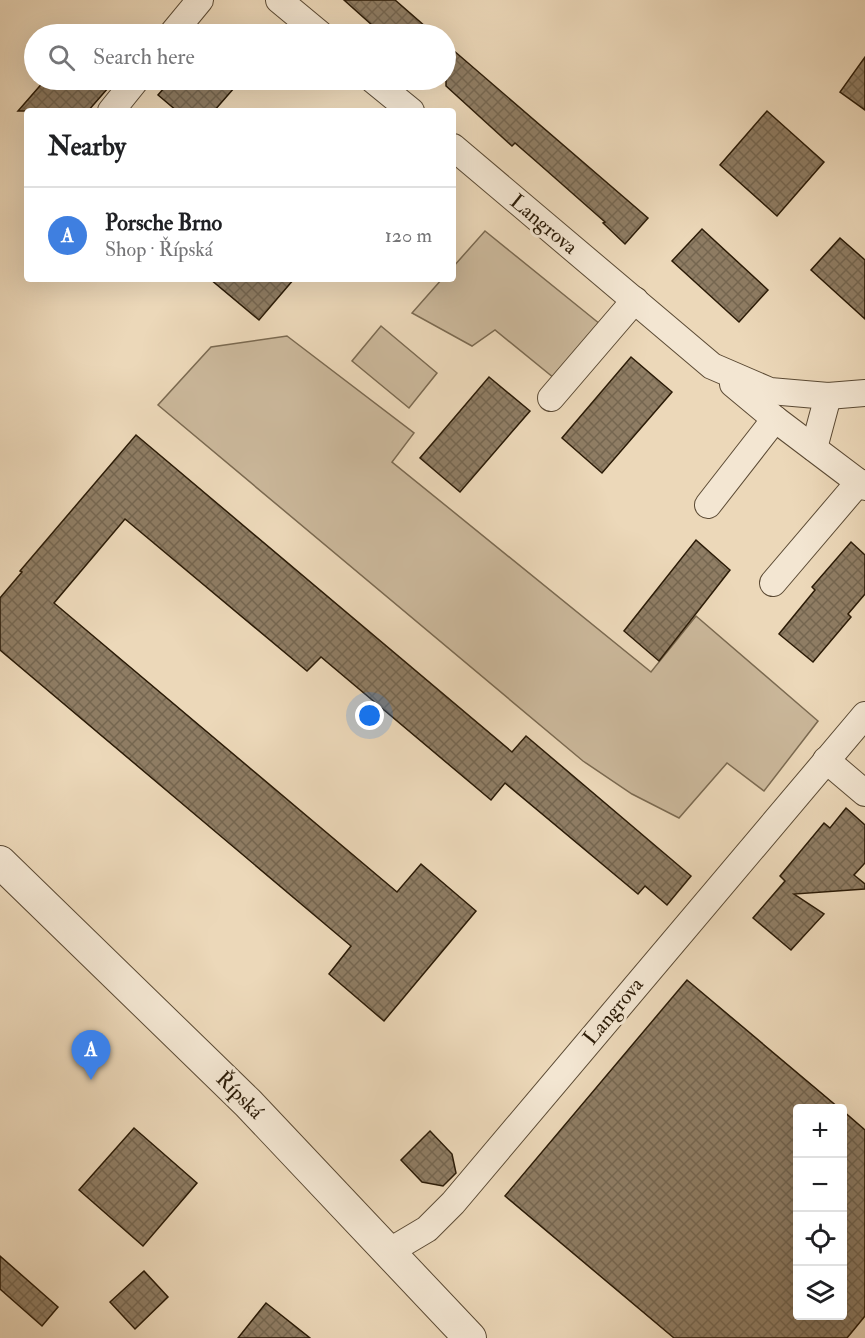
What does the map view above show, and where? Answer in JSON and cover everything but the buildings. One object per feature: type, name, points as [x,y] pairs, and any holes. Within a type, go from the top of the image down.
[{"type":"street","points":[[180,24],[200,0]]},
{"type":"street","points":[[279,0],[308,24]]},
{"type":"street","points":[[113,108],[128,90]]},
{"type":"street","points":[[385,90],[407,108]]},
{"type":"street","name":"Langrova","points":[[456,150],[775,420],[862,484],[773,583]]},
{"type":"street","points":[[550,398],[635,300]]},
{"type":"street","name":"Langrova","points":[[712,366],[770,391],[828,396],[865,393]]},
{"type":"street","points":[[814,448],[828,396]]},
{"type":"street","points":[[708,505],[775,420]]},
{"type":"street","name":"Langrova","points":[[390,1251],[427,1229],[453,1203],[865,715]]},
{"type":"street","points":[[826,760],[865,793]]},
{"type":"street","name":"Řípská","points":[[0,862],[179,1034],[390,1251],[470,1338]]},
{"type":"shaded area","points":[[485,231],[600,324],[554,378],[495,330],[472,346],[412,313],[439,282],[456,282],[456,264]]},
{"type":"shaded area","points":[[381,326],[437,373],[409,408],[352,361]]},
{"type":"shaded area","points":[[287,336],[414,433],[392,462],[651,672],[696,616],[818,721],[764,791],[727,763],[679,818],[632,794],[583,761],[158,405],[211,347]]},
{"type":"place","name":"Porsche Brno","points":[[91,1080]]}]
